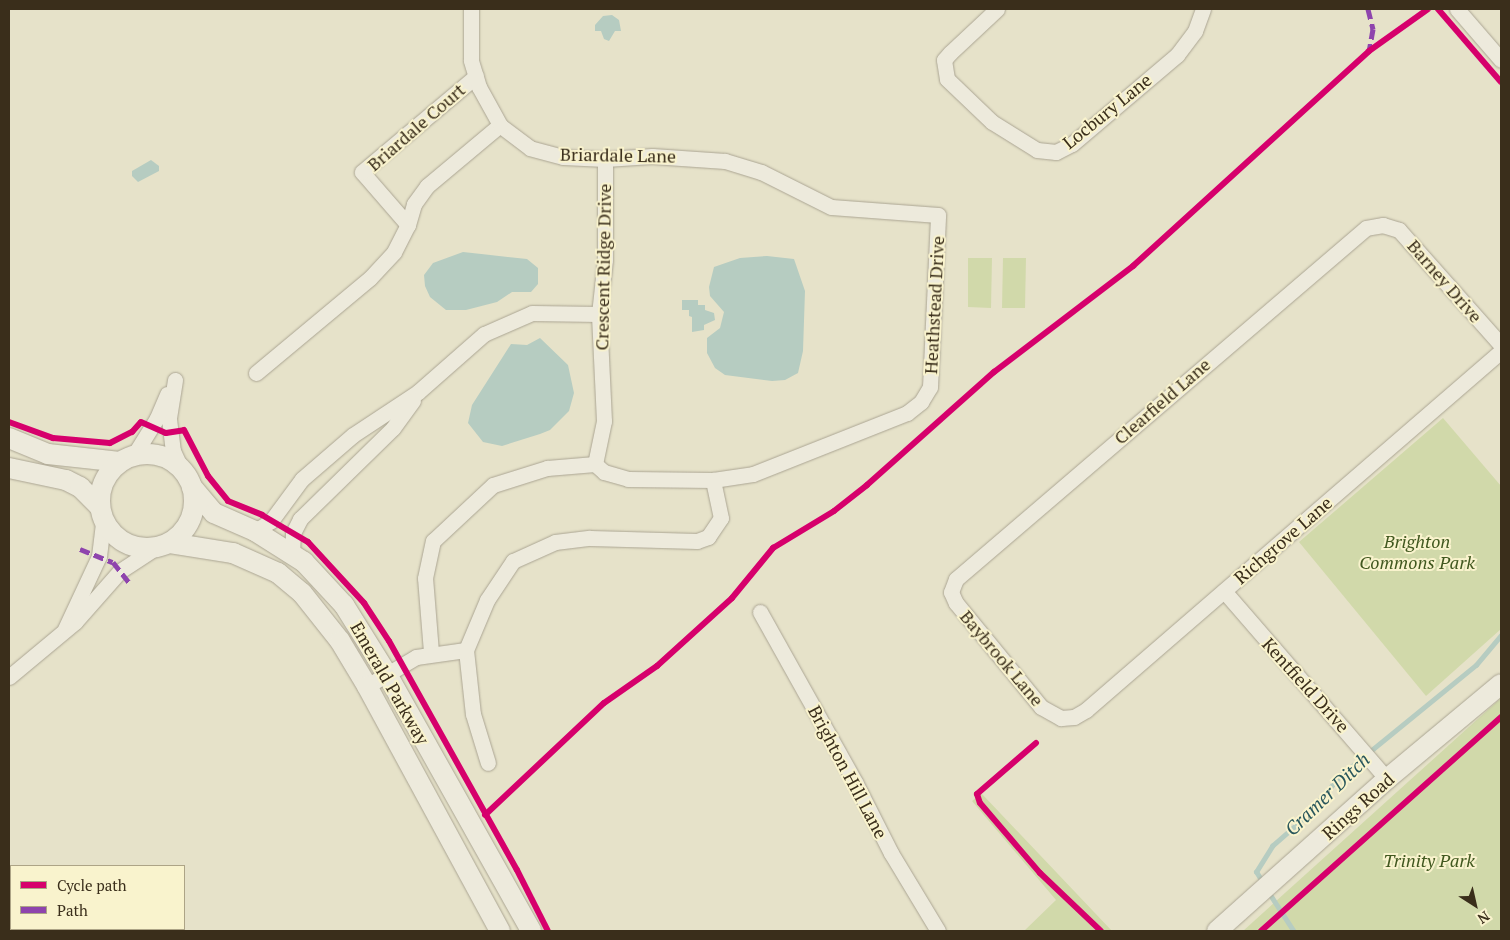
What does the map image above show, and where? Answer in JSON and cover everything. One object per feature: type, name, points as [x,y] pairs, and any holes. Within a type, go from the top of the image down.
[{"type":"main road","points":[[9,438],[48,454],[127,459],[159,455],[182,468],[192,487],[194,503],[191,519],[183,532],[163,545],[140,548],[125,544],[112,534],[101,514],[80,488],[66,480],[9,468]]},
{"type":"main road","points":[[101,514],[104,481],[127,459]]},
{"type":"main road","name":"Emerald Parkway","points":[[192,487],[214,513],[255,530],[292,553],[318,574],[344,605],[387,674],[531,931]]},
{"type":"main road","name":"Emerald Parkway","points":[[163,545],[233,553],[278,573],[302,593],[340,641],[367,686],[500,931]]},
{"type":"main road","name":"Rings Road","points":[[1217,931],[1387,779],[1501,684]]},
{"type":"street","name":"Briardale Lane","points":[[470,9],[472,60],[476,76],[500,125],[530,148],[545,153],[605,159],[652,156],[726,160],[761,172],[799,192]]},
{"type":"street","name":"Locbury Lane","points":[[997,9],[944,60],[947,79],[992,122],[1037,150],[1056,152],[1072,144],[1177,55],[1195,31],[1203,9]]},
{"type":"street","points":[[1457,9],[1501,60]]},
{"type":"street","name":"Briardale Court","points":[[408,225],[362,172],[476,76]]},
{"type":"street","points":[[256,373],[370,278],[394,252],[408,225],[414,204],[426,186],[500,125]]},
{"type":"street","name":"Crescent Ridge Drive","points":[[595,464],[604,421],[599,314],[605,260],[605,159]]},
{"type":"street","name":"Heathstead Drive","points":[[595,464],[604,472],[628,479],[713,480],[768,469],[873,428],[907,413],[921,402],[930,387],[938,215],[831,207],[799,192]]},
{"type":"street","name":"Barney Drive","points":[[1384,225],[1399,230],[1411,242],[1501,345]]},
{"type":"street","name":"Clearfield Lane","points":[[951,592],[956,579],[1352,237],[1366,228],[1384,225]]},
{"type":"street","points":[[255,530],[271,520],[302,480],[353,435],[418,392],[455,358],[505,322],[532,313],[599,314]]},
{"type":"street","name":"Richgrove Lane","points":[[1061,718],[1074,717],[1086,710],[1501,351]]},
{"type":"street","points":[[127,459],[157,418],[175,380],[169,419],[173,451],[182,468]]},
{"type":"street","points":[[292,553],[293,533],[300,519],[393,428],[418,392]]},
{"type":"street","points":[[431,652],[425,578],[433,540],[493,485],[547,468],[595,464]]},
{"type":"street","points":[[488,763],[473,714],[466,650],[487,600],[513,561],[567,540],[697,541],[708,537],[722,518],[713,480]]},
{"type":"street","points":[[64,632],[99,556],[101,514]]},
{"type":"street","points":[[9,677],[64,632],[95,603],[120,571],[163,545]]},
{"type":"street","name":"Kentfield Drive","points":[[1224,591],[1387,779]]},
{"type":"street","name":"Baybrook Lane","points":[[951,592],[956,603],[1041,707],[1061,718]]},
{"type":"street","name":"Brighton Hill Lane","points":[[760,612],[855,782],[891,853],[938,931]]},
{"type":"street","points":[[367,686],[416,657],[431,652],[466,650]]},
{"type":"green space","points":[[968,258],[992,258],[991,308],[968,307]]},
{"type":"green space","points":[[1003,258],[1026,258],[1025,308],[1002,308]]},
{"type":"green space","name":"Brighton Commons Park","points":[[1443,418],[1501,486],[1501,629],[1426,696],[1299,542]]},
{"type":"green space","name":"Trinity Park","points":[[1501,698],[1501,931],[1243,931]]},
{"type":"green space","points":[[981,794],[1112,931],[1024,931],[1056,900],[972,801]]},
{"type":"shaded area","points":[[612,15],[619,20],[621,31],[615,31],[609,41],[604,39],[601,31],[595,31],[595,25],[603,16]]},
{"type":"shaded area","points":[[151,160],[159,166],[159,171],[138,182],[132,176],[132,171]]},
{"type":"shaded area","points":[[463,252],[527,259],[538,268],[538,284],[531,292],[512,292],[497,302],[466,310],[446,310],[430,297],[425,286],[424,275],[433,263]]},
{"type":"shaded area","points":[[767,256],[794,259],[805,291],[803,351],[798,373],[785,380],[772,381],[725,375],[715,368],[707,353],[707,338],[720,328],[724,312],[710,296],[709,287],[714,267],[740,258]]},
{"type":"shaded area","points":[[682,300],[698,300],[698,305],[705,305],[705,310],[714,313],[715,320],[704,325],[704,330],[692,332],[692,317],[689,316],[689,310],[682,310]]},
{"type":"shaded area","points":[[540,338],[568,365],[574,393],[569,411],[550,430],[540,434],[502,446],[483,442],[468,423],[472,405],[511,344],[527,345]]},
{"type":"waterway","name":"Cramer Ditch","points":[[1263,883],[1256,872],[1272,846],[1303,819],[1341,775],[1476,665],[1501,635]]},
{"type":"waterway","name":"Cramer Ditch","points":[[1268,891],[1294,931]]},
{"type":"marked path","points":[[1368,9],[1373,29],[1369,51]]},
{"type":"marked path","points":[[80,549],[113,562],[130,584]]},
{"type":"cycle path","points":[[485,815],[604,703],[657,666],[732,598],[773,548],[834,511],[867,485],[994,372],[1133,266],[1369,51],[1428,9]]},
{"type":"cycle path","points":[[1438,9],[1501,82]]},
{"type":"cycle path","points":[[9,422],[53,438],[110,443],[132,432],[141,422],[166,433],[184,430],[208,476],[228,501],[262,515],[308,542],[364,603],[389,641],[517,870],[548,931]]},
{"type":"cycle path","points":[[1261,931],[1501,717]]},
{"type":"cycle path","points":[[1036,743],[977,794],[980,803],[1040,873],[1101,931]]}]
